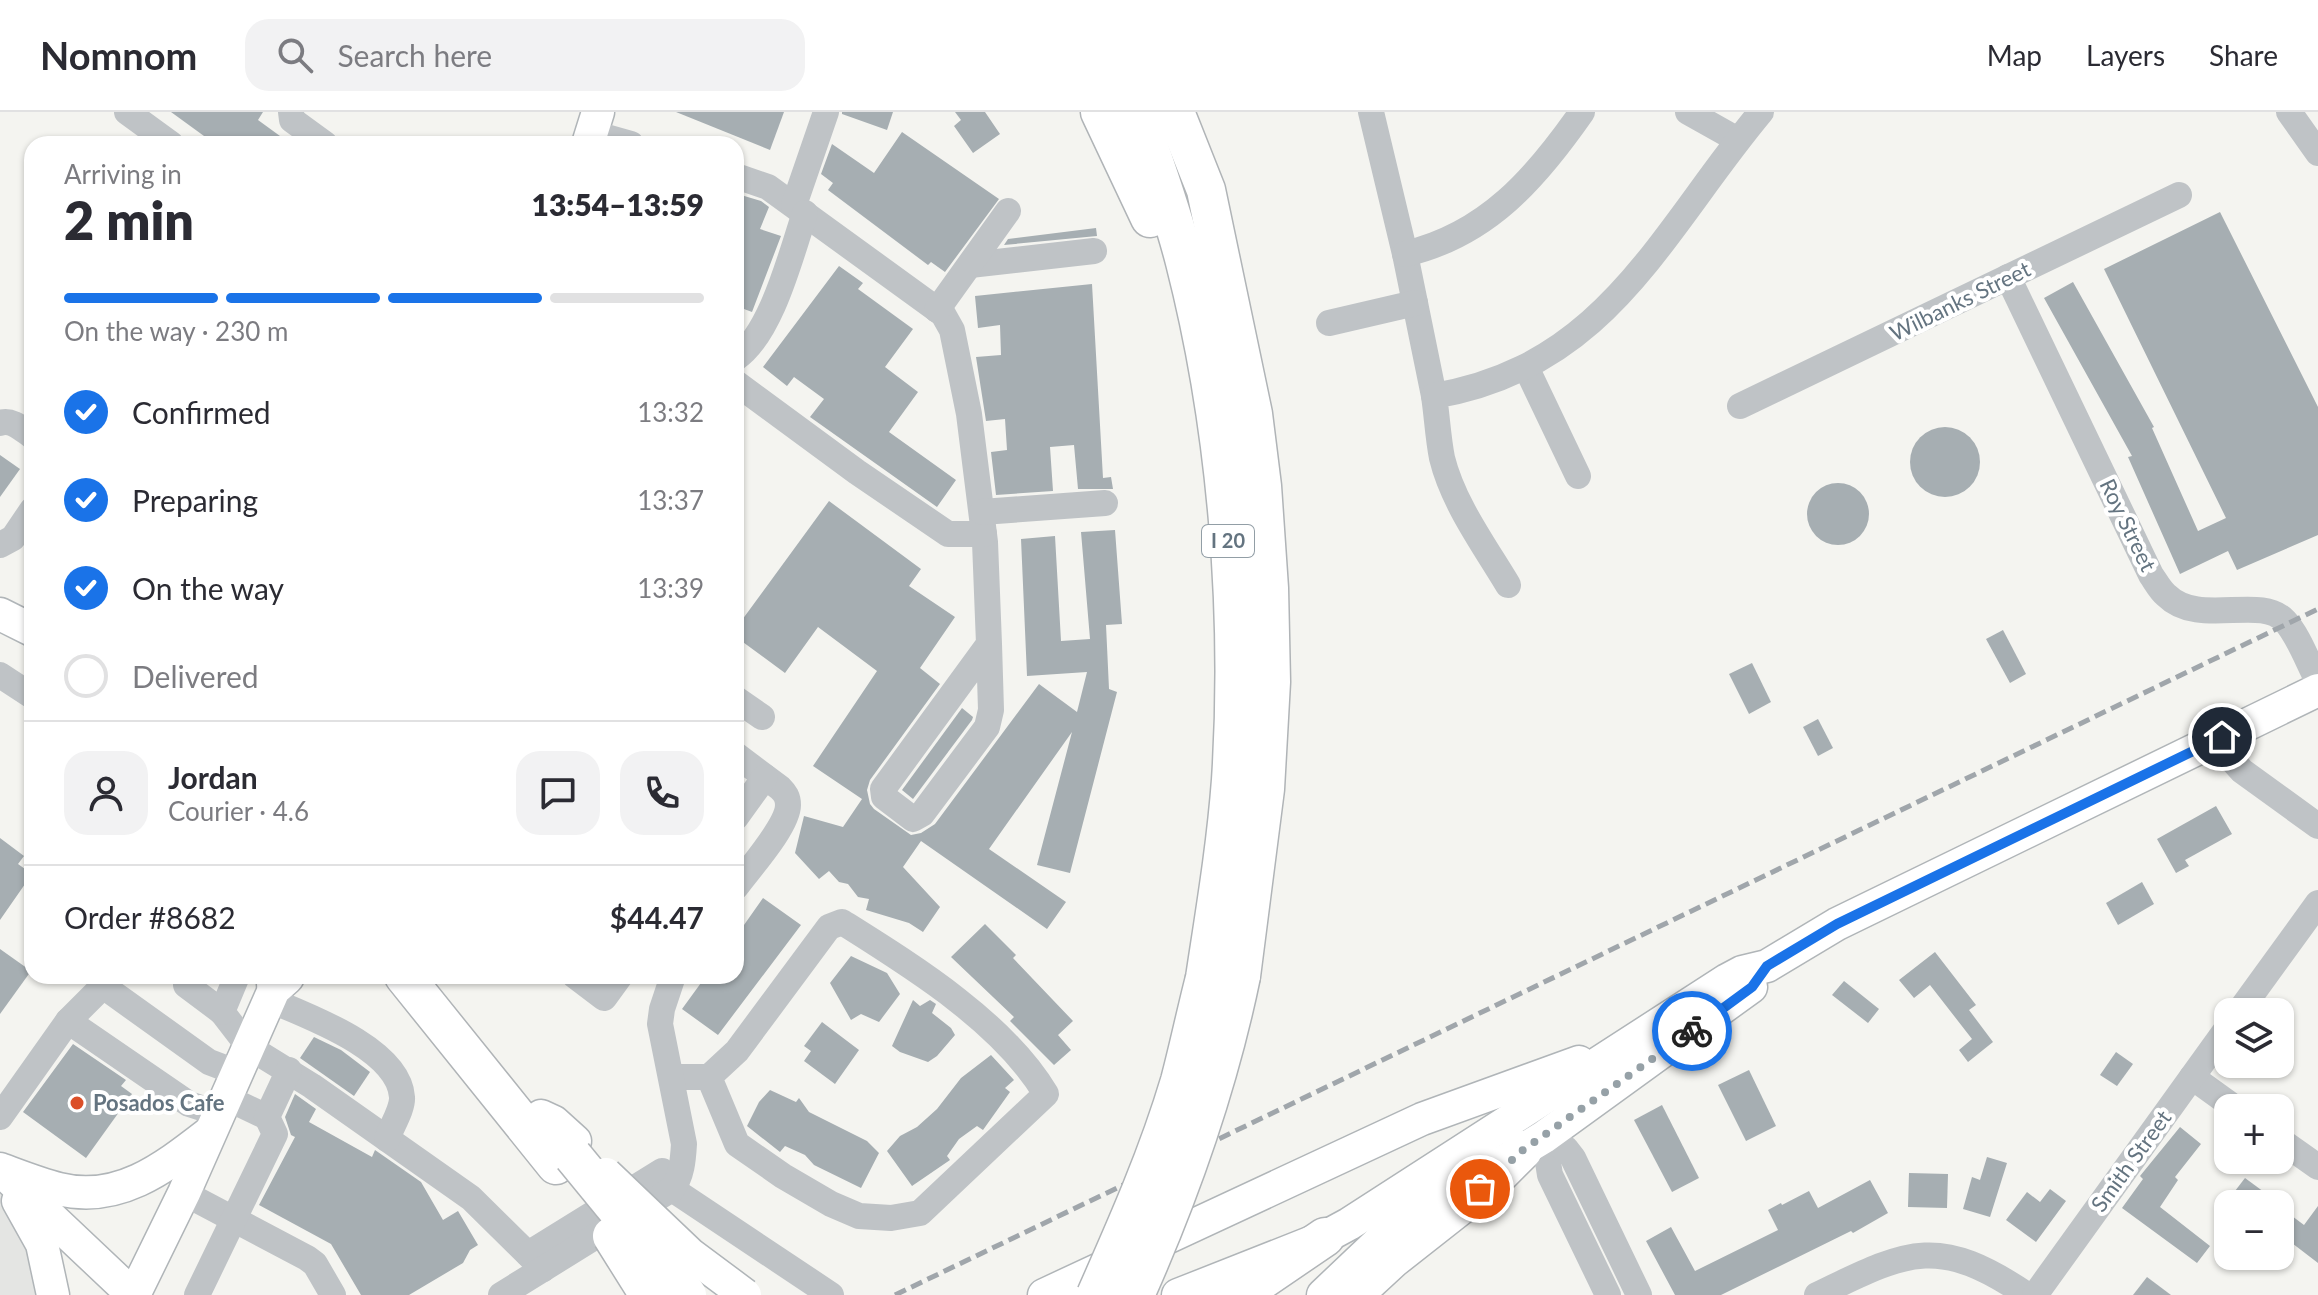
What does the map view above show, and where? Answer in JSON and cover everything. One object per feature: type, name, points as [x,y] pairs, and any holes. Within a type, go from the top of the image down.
[{"type":"highway","points":[[1100,112],[1155,228],[1191,342],[1212,394]]},
{"type":"highway","name":"I 20","points":[[1135,1295],[1171,1214],[1229,1033],[1223,977],[1222,869],[1231,781],[1235,669],[1225,499],[1212,394],[1185,261],[1137,112]]},
{"type":"highway","name":"I 20","points":[[1091,1285],[1149,1170],[1180,1080],[1223,977],[1265,789],[1271,682],[1269,588],[1253,414],[1206,190],[1175,112]]},
{"type":"highway","points":[[1182,112],[1206,190]]},
{"type":"highway","points":[[411,984],[568,1154],[687,1295]]},
{"type":"highway","points":[[441,984],[568,1154],[611,1234],[649,1295]]},
{"type":"highway","points":[[1353,1295],[1417,1238],[1495,1178],[1533,1144]]},
{"type":"highway","points":[[1240,1295],[1325,1237]]},
{"type":"main road","points":[[0,614],[24,626]]},
{"type":"main road","points":[[1178,1295],[1325,1237],[1522,1096],[1580,1061],[1672,1016],[1742,972],[1767,966],[1837,924],[2318,690]]},
{"type":"main road","points":[[1323,1295],[1383,1238],[1408,1219],[1533,1144],[1739,997],[1752,987],[1767,966]]},
{"type":"main road","points":[[0,1170],[133,1295],[184,1193],[278,984]]},
{"type":"main road","points":[[0,1170],[60,1190],[85,1193],[110,1191],[133,1184],[155,1173],[229,1093]]},
{"type":"main road","points":[[1044,1295],[1091,1285],[1422,1119],[1522,1096]]},
{"type":"main road","points":[[568,1154],[745,1295]]},
{"type":"main road","points":[[0,1170],[42,1244],[53,1295]]},
{"type":"street","points":[[127,112],[160,136]]},
{"type":"street","points":[[291,112],[292,120],[314,136]]},
{"type":"street","points":[[744,350],[754,340],[772,304],[826,112]]},
{"type":"street","points":[[1371,112],[1405,254],[1434,396],[1442,457],[1448,477],[1474,528],[1508,585]]},
{"type":"street","points":[[1405,254],[1459,235],[1516,194],[1549,159],[1582,112]]},
{"type":"street","points":[[1688,112],[1738,140]]},
{"type":"street","points":[[1434,396],[1477,388],[1526,367],[1585,329],[1636,278],[1761,112]]},
{"type":"street","points":[[2289,112],[2318,153]]},
{"type":"street","points":[[593,123],[617,136]]},
{"type":"street","points":[[744,179],[768,187],[800,209],[943,314],[952,330],[969,414],[983,523],[989,644],[991,710],[987,727],[922,814],[913,819],[884,797],[883,789],[989,644]]},
{"type":"street","name":"Wilbanks Street","points":[[1740,406],[2179,195]]},
{"type":"street","points":[[937,310],[1008,211]]},
{"type":"street","points":[[970,265],[1094,251]]},
{"type":"street","name":"Roy Street","points":[[2008,277],[2151,575],[2165,595],[2196,611],[2264,611],[2278,616],[2287,624],[2318,681]]},
{"type":"street","points":[[1329,323],[1415,303]]},
{"type":"street","points":[[1526,367],[1578,476]]},
{"type":"street","points":[[744,389],[948,534],[983,523],[1105,503]]},
{"type":"street","points":[[0,423],[12,422],[24,430]]},
{"type":"street","points":[[0,545],[13,538],[24,522]]},
{"type":"street","points":[[0,675],[24,691]]},
{"type":"street","points":[[744,705],[762,717]]},
{"type":"street","points":[[2222,737],[2233,761],[2242,771],[2318,826]]},
{"type":"street","points":[[744,761],[786,795],[787,812],[744,876]]},
{"type":"street","points":[[744,803],[765,777]]},
{"type":"street","points":[[2249,998],[2318,903]]},
{"type":"street","points":[[672,1077],[709,1077],[737,1051],[829,927],[842,922],[928,976],[1033,1072],[1046,1094],[920,1213],[891,1218],[859,1216],[831,1204],[737,1144],[709,1077]]},
{"type":"street","points":[[184,984],[222,1012]]},
{"type":"street","points":[[229,1093],[222,1012],[234,984]]},
{"type":"street","points":[[278,984],[382,1061],[396,1078],[402,1099],[387,1139]]},
{"type":"street","points":[[586,984],[604,998],[614,984]]},
{"type":"street","points":[[501,1295],[671,1181],[683,1162],[684,1144],[660,1024],[670,984]]},
{"type":"street","points":[[0,1117],[68,1021],[103,986],[209,1062],[229,1093],[267,1117],[275,1134],[197,1295]]},
{"type":"street","points":[[68,1021],[189,1104],[229,1093],[289,1070]]},
{"type":"street","name":"Smith Street","points":[[2035,1295],[2214,1046]]},
{"type":"street","points":[[289,1070],[471,1198],[535,1274]]},
{"type":"street","points":[[267,1117],[289,1070]]},
{"type":"street","points":[[2192,1077],[2216,1094]]},
{"type":"street","points":[[1522,1096],[1533,1144],[1566,1149],[1579,1204],[1608,1295]]},
{"type":"street","points":[[2294,1150],[2318,1167]]},
{"type":"street","points":[[671,1181],[831,1295]]},
{"type":"street","points":[[184,1193],[315,1264],[333,1295]]},
{"type":"street","points":[[1579,1204],[1639,1295]]},
{"type":"street","points":[[1817,1295],[1878,1266],[1914,1256],[1933,1255],[1973,1263],[2027,1295]]},
{"type":"shaded area","points":[[0,1171],[53,1295],[0,1295]]},
{"type":"building","points":[[171,112],[263,112],[258,120],[280,136],[204,136]]},
{"type":"building","points":[[676,112],[784,112],[770,150],[744,139],[744,136],[735,136]]},
{"type":"building","points":[[842,112],[893,112],[887,130]]},
{"type":"building","points":[[955,112],[985,112],[1000,134],[973,153],[954,126],[961,120]]},
{"type":"building","points":[[902,132],[999,199],[945,272],[931,262],[928,265],[828,190],[833,183],[821,174],[832,144],[874,173]]},
{"type":"building","points":[[744,196],[769,207],[760,229],[781,236],[752,312],[744,309]]},
{"type":"building","points":[[2220,212],[2318,407],[2318,535],[2237,570],[2228,551],[2180,574],[2128,457],[2132,456],[2044,298],[2073,282],[2154,427],[2198,531],[2226,518],[2104,269]]},
{"type":"building","points":[[1096,228],[1097,236],[1004,245],[1008,239]]},
{"type":"building","points":[[839,266],[863,283],[858,289],[913,329],[885,367],[918,392],[889,432],[956,480],[937,507],[810,417],[824,399],[794,377],[787,386],[763,367]]},
{"type":"building","points":[[1092,284],[1103,478],[1111,477],[1113,489],[1078,489],[1074,445],[1050,447],[1053,491],[996,495],[991,452],[1007,450],[1005,419],[986,421],[976,357],[1001,355],[1000,325],[978,328],[975,296]]},
{"type":"building","points":[[1945,427],[1970,437],[1980,462],[1970,487],[1945,497],[1920,487],[1910,462],[1920,437]]},
{"type":"building","points":[[0,455],[20,469],[0,497]]},
{"type":"building","points":[[1838,483],[1860,492],[1869,514],[1860,536],[1838,545],[1816,536],[1807,514],[1816,492]]},
{"type":"building","points":[[829,501],[921,569],[909,586],[955,617],[920,668],[940,684],[870,780],[867,790],[874,809],[911,835],[921,833],[935,824],[1039,684],[1077,712],[1087,672],[1027,676],[1021,539],[1055,536],[1061,641],[1090,639],[1081,532],[1115,530],[1122,624],[1106,625],[1109,689],[1117,692],[1070,873],[1037,865],[1072,732],[989,849],[1066,902],[1047,929],[921,841],[903,867],[940,907],[923,932],[909,923],[866,910],[869,899],[858,897],[848,884],[839,882],[829,871],[819,879],[795,853],[804,816],[843,827],[862,799],[813,766],[877,671],[818,627],[785,673],[744,643],[744,617]]},
{"type":"building","points":[[2003,630],[2026,674],[2010,683],[1986,639]]},
{"type":"building","points":[[1752,663],[1771,702],[1749,714],[1729,674]]},
{"type":"building","points":[[962,708],[973,717],[972,720],[913,799],[902,790]]},
{"type":"building","points":[[1818,719],[1833,748],[1818,756],[1803,727]]},
{"type":"building","points":[[2216,806],[2232,834],[2185,860],[2189,866],[2176,873],[2157,839]]},
{"type":"building","points":[[0,838],[24,856],[18,864],[24,868],[24,886],[0,920]]},
{"type":"building","points":[[2142,882],[2154,904],[2118,925],[2106,903]]},
{"type":"building","points":[[763,898],[801,925],[718,1035],[682,1009],[700,984],[744,984],[744,925]]},
{"type":"building","points":[[985,924],[1073,1021],[1058,1035],[1071,1050],[1054,1065],[1010,1021],[1014,1017],[951,957]]},
{"type":"building","points":[[0,949],[24,966],[24,981],[0,1014]]},
{"type":"building","points":[[1935,952],[1976,1005],[1969,1010],[1993,1042],[1968,1062],[1959,1050],[1972,1039],[1930,985],[1914,998],[1899,980]]},
{"type":"building","points":[[851,956],[887,973],[900,994],[879,1022],[861,1014],[851,1020],[830,983]]},
{"type":"building","points":[[1844,981],[1879,1009],[1868,1023],[1832,995]]},
{"type":"building","points":[[913,1000],[920,1006],[930,1000],[936,1004],[932,1013],[955,1035],[928,1062],[892,1046]]},
{"type":"building","points":[[822,1022],[859,1050],[835,1084],[804,1061],[811,1051],[804,1046]]},
{"type":"building","points":[[314,1037],[341,1050],[370,1072],[354,1096],[300,1058]]},
{"type":"building","name":"Posados Cafe","points":[[73,1044],[126,1080],[121,1086],[132,1094],[86,1158],[23,1112]]},
{"type":"building","points":[[2116,1052],[2133,1064],[2117,1086],[2100,1075]]},
{"type":"building","points":[[991,1055],[1014,1080],[1005,1088],[1010,1092],[983,1130],[977,1126],[959,1139],[947,1156],[950,1160],[912,1186],[887,1151],[900,1136],[917,1127],[937,1109],[961,1078]]},
{"type":"building","points":[[1749,1070],[1776,1126],[1746,1141],[1718,1085]]},
{"type":"building","points":[[770,1090],[796,1102],[799,1098],[809,1112],[867,1141],[879,1153],[861,1188],[814,1165],[805,1155],[785,1146],[780,1152],[747,1126],[759,1102]]},
{"type":"building","points":[[295,1094],[316,1109],[309,1122],[372,1157],[375,1150],[421,1182],[443,1220],[458,1211],[478,1245],[470,1250],[463,1263],[409,1295],[361,1295],[331,1244],[259,1205],[295,1137],[291,1135],[285,1117]]},
{"type":"building","points":[[1662,1105],[1699,1178],[1672,1192],[1634,1120]]},
{"type":"building","points":[[2180,1127],[2201,1144],[2175,1177],[2178,1180],[2160,1207],[2210,1246],[2197,1263],[2122,1208],[2143,1179],[2140,1176]]},
{"type":"building","points":[[1987,1157],[2007,1163],[1990,1217],[1963,1209],[1972,1177],[1980,1180]]},
{"type":"building","points":[[1909,1173],[1948,1174],[1947,1208],[1908,1207]]},
{"type":"building","points":[[2245,1178],[2261,1190],[2236,1190]]},
{"type":"building","points":[[1870,1180],[1888,1213],[1853,1233],[1851,1231],[1721,1295],[1675,1295],[1646,1241],[1671,1227],[1695,1271],[1778,1230],[1768,1210],[1781,1203],[1809,1191],[1818,1208]]},
{"type":"building","points":[[2050,1189],[2066,1201],[2036,1242],[2006,1220],[2027,1192],[2040,1202]]},
{"type":"building","points":[[2318,1206],[2318,1263],[2294,1245],[2294,1218],[2304,1225]]},
{"type":"building","points":[[2147,1277],[2171,1295],[2133,1295]]},
{"type":"railway","points":[[895,1295],[2318,609]]},
{"type":"way so far","points":[[1480,1189],[1523,1150],[1692,1031]]},
{"type":"place","name":"Posados Cafe","points":[[77,1103]]},
{"type":"route","points":[[1692,1031],[1752,987],[1767,966],[1837,924],[2222,737]]}]
